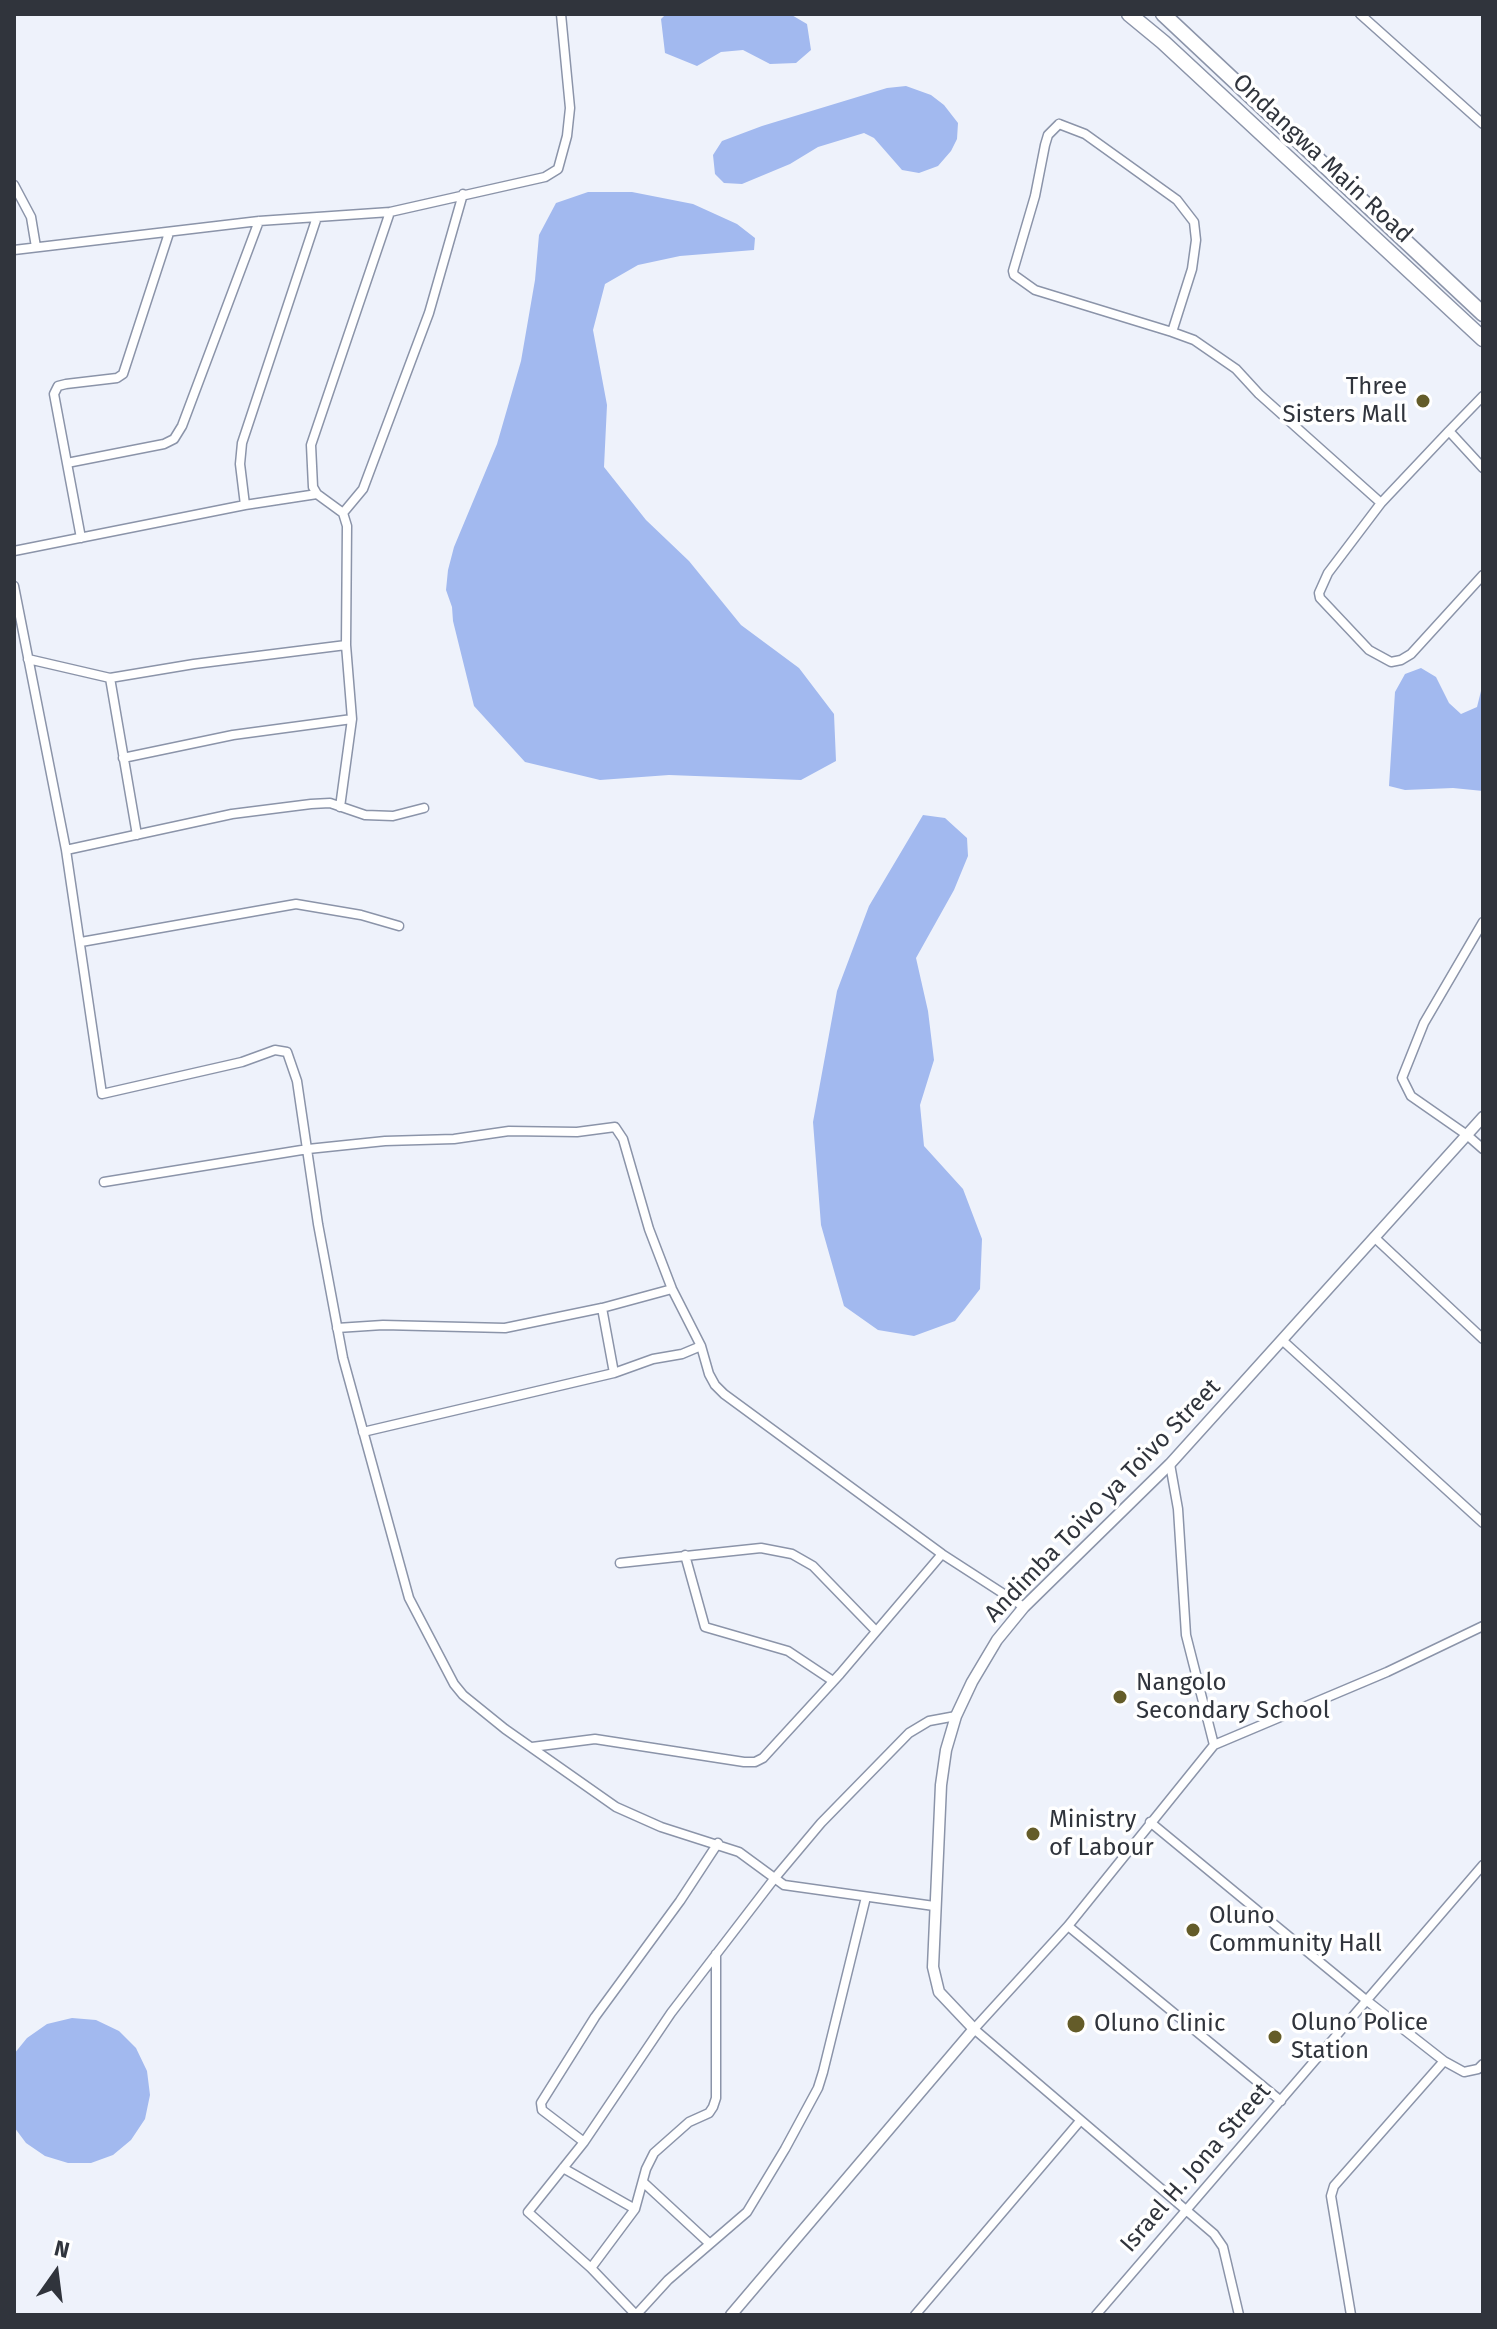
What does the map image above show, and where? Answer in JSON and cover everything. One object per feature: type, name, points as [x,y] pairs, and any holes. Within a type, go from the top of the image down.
[{"type":"main road","name":"Ondangwa Main Road","points":[[1129,14],[1483,339]]},
{"type":"main road","name":"Ondangwa Main Road","points":[[1163,14],[1483,314]]},
{"type":"street","points":[[14,250],[259,221],[390,212],[463,194],[531,182],[558,169],[567,136],[570,108],[561,14]]},
{"type":"street","points":[[1360,14],[1483,124]]},
{"type":"street","points":[[1172,332],[1192,269],[1196,240],[1194,222],[1177,200],[1085,134],[1059,124],[1048,135],[1045,145],[1014,275],[1035,290],[1194,340],[1236,369],[1259,394],[1381,503]]},
{"type":"street","points":[[14,185],[31,217],[36,247]]},
{"type":"street","points":[[343,513],[363,489],[429,313],[463,194]]},
{"type":"street","points":[[340,807],[352,719],[346,645],[347,526],[343,513],[317,494],[313,487],[312,435],[390,212]]},
{"type":"street","points":[[245,505],[240,464],[242,443],[317,217]]},
{"type":"street","points":[[67,463],[164,444],[174,439],[182,426],[259,221]]},
{"type":"street","points":[[81,538],[54,394],[58,386],[117,378],[123,374],[169,233]]},
{"type":"street","points":[[1483,396],[1381,503],[1328,573],[1319,593],[1320,598],[1369,650],[1391,662],[1411,654],[1483,575]]},
{"type":"street","points":[[1449,431],[1483,468]]},
{"type":"street","points":[[14,551],[245,505],[317,494]]},
{"type":"street","points":[[14,586],[66,850],[102,1094],[242,1062],[281,1049],[287,1052],[297,1081],[337,1328],[363,1432],[414,1609],[454,1684],[463,1695],[531,1747],[616,1807],[661,1827],[718,1843],[748,1856],[774,1879],[795,1888],[934,1906]]},
{"type":"street","points":[[28,659],[110,678],[346,645]]},
{"type":"street","points":[[110,678],[137,835]]},
{"type":"street","points":[[123,758],[233,735],[352,719]]},
{"type":"street","points":[[66,850],[232,814],[311,804],[330,803],[365,815],[393,816],[424,808]]},
{"type":"street","points":[[81,942],[296,904],[361,915],[399,926]]},
{"type":"street","points":[[1483,922],[1424,1023],[1402,1078],[1411,1096],[1483,1149]]},
{"type":"street","name":"Andimba Toivo ya Toivo Street","points":[[974,2029],[939,1992],[933,1967],[941,1785],[946,1750],[956,1716],[972,1682],[997,1640],[1024,1607],[1170,1464],[1483,1117]]},
{"type":"street","points":[[104,1182],[308,1149],[385,1141],[454,1139],[494,1132],[566,1132],[615,1127],[623,1139],[649,1229],[672,1289],[701,1346],[709,1374],[724,1394],[942,1554],[1024,1607]]},
{"type":"street","points":[[1374,1237],[1483,1339]]},
{"type":"street","points":[[337,1328],[383,1325],[505,1328],[602,1308],[672,1289]]},
{"type":"street","points":[[602,1308],[614,1373]]},
{"type":"street","points":[[1282,1340],[1483,1523]]},
{"type":"street","points":[[363,1432],[614,1373],[701,1346]]},
{"type":"street","points":[[1170,1464],[1178,1509],[1185,1627],[1214,1745]]},
{"type":"street","points":[[620,1563],[761,1548],[792,1554],[813,1566],[876,1631]]},
{"type":"street","points":[[531,1747],[595,1739],[755,1762],[763,1758],[833,1681],[942,1554]]},
{"type":"street","points":[[685,1555],[705,1627],[788,1651],[833,1681]]},
{"type":"street","points":[[731,2315],[974,2029],[1068,1926],[1214,1745],[1387,1672],[1483,1626]]},
{"type":"street","points":[[866,1897],[818,2088],[785,2149],[747,2212],[668,2280],[636,2315],[591,2268],[528,2212],[584,2142],[671,2013],[821,1823],[909,1733],[929,1721],[956,1716]]},
{"type":"street","points":[[1150,1822],[1444,2061],[1464,2072],[1478,2069],[1483,2064]]},
{"type":"street","points":[[584,2142],[542,2110],[541,2103],[595,2017],[680,1901],[718,1843]]},
{"type":"street","name":"Israel H. Jona Street","points":[[1096,2315],[1483,1865]]},
{"type":"street","points":[[1068,1926],[1281,2101]]},
{"type":"street","points":[[591,2268],[635,2209],[654,2153],[689,2122],[709,2113],[716,2098],[716,1954]]},
{"type":"street","points":[[974,2029],[1214,2234],[1223,2247],[1239,2315]]},
{"type":"street","points":[[1351,2315],[1331,2196],[1334,2186],[1444,2061]]},
{"type":"street","points":[[915,2315],[1080,2121]]},
{"type":"street","points":[[563,2168],[635,2209]]},
{"type":"street","points":[[643,2182],[709,2243]]},
{"type":"water","points":[[666,14],[790,14],[807,24],[811,50],[796,63],[770,64],[743,50],[721,52],[697,66],[665,53],[661,19]]},
{"type":"water","points":[[906,86],[931,95],[944,105],[958,123],[957,139],[938,166],[919,173],[902,170],[874,138],[864,133],[818,147],[790,164],[742,184],[724,183],[715,174],[713,155],[722,141],[887,88]]},
{"type":"water","points":[[588,192],[632,192],[693,204],[737,224],[755,238],[754,250],[680,256],[638,265],[605,284],[593,330],[607,405],[604,467],[646,520],[689,561],[741,625],[799,668],[834,714],[836,761],[801,780],[669,775],[600,780],[525,762],[474,706],[446,590],[448,570],[454,547],[497,444],[521,361],[535,280],[539,235],[556,203]]},
{"type":"water","points":[[1421,668],[1436,677],[1449,703],[1461,714],[1477,707],[1483,683],[1483,791],[1453,788],[1405,790],[1389,786],[1395,692],[1405,674]]},
{"type":"water","points":[[923,815],[945,818],[967,838],[968,856],[954,890],[916,958],[928,1011],[934,1060],[920,1105],[924,1146],[963,1189],[982,1239],[980,1289],[955,1321],[914,1336],[878,1330],[844,1306],[821,1225],[813,1122],[837,991],[869,906]]},
{"type":"water","points":[[72,2018],[96,2020],[119,2031],[136,2048],[147,2071],[150,2095],[145,2119],[131,2140],[113,2155],[91,2163],[68,2163],[45,2156],[26,2143],[14,2127],[14,2054],[27,2038],[47,2024]]},
{"type":"place","name":"Three Sisters Mall","points":[[1423,401]]},
{"type":"place","name":"Nangolo Secondary School","points":[[1120,1697]]},
{"type":"place","name":"Ministry of Labour","points":[[1033,1834]]},
{"type":"place","name":"Oluno Community Hall","points":[[1193,1930]]},
{"type":"place","name":"Oluno Clinic","points":[[1076,2024]]},
{"type":"place","name":"Oluno Police Station","points":[[1275,2037]]}]
